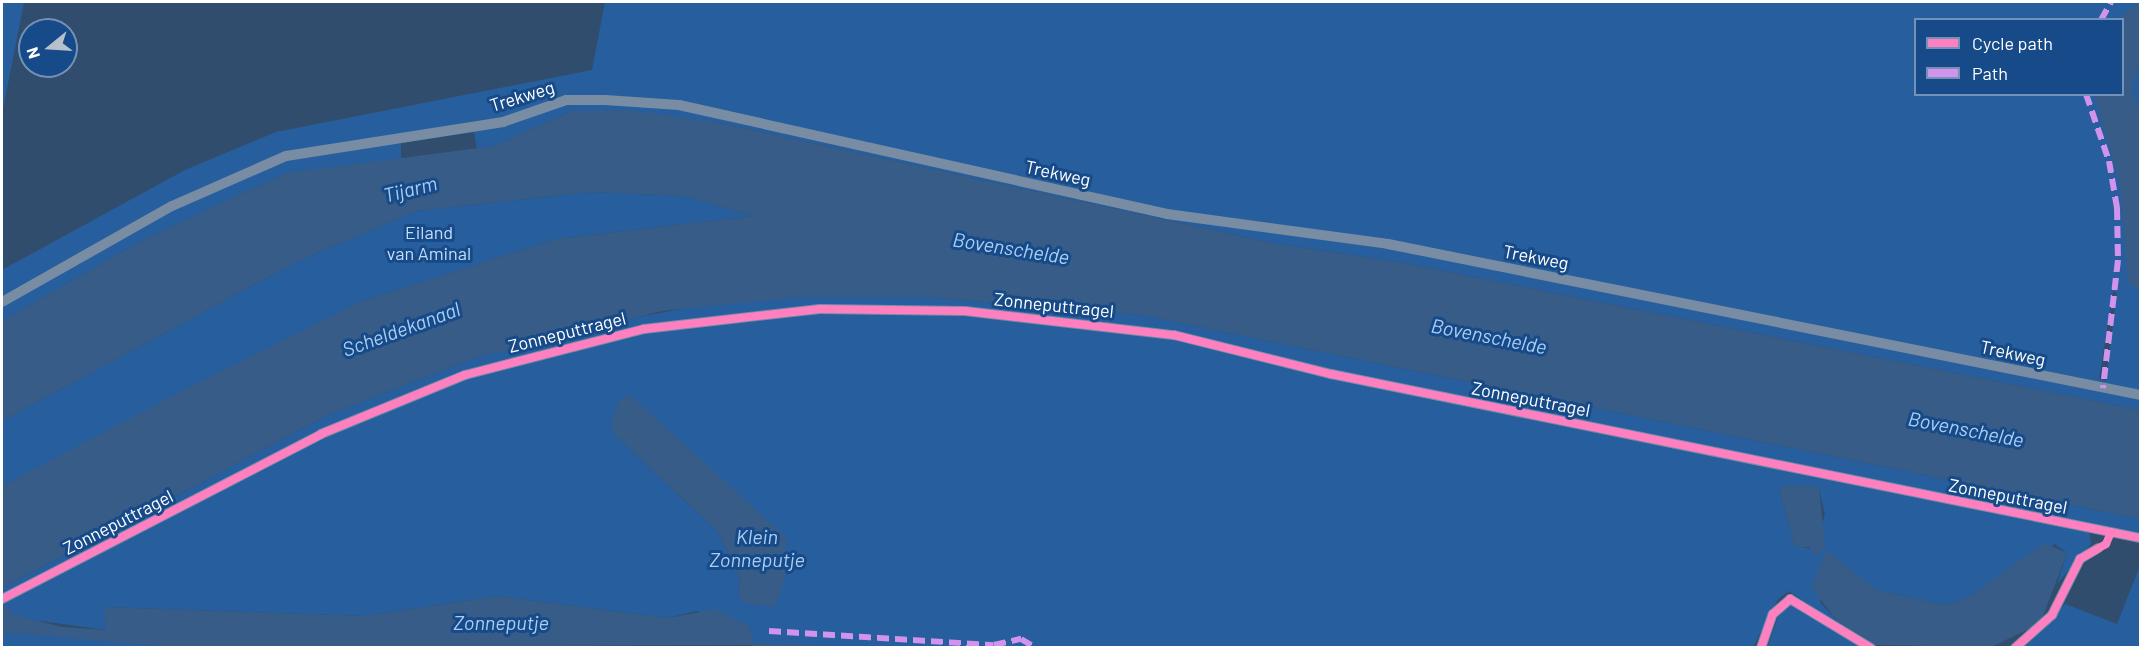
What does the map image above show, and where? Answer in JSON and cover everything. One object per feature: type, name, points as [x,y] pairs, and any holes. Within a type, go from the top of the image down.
[{"type":"street","name":"Trekweg","points":[[2,302],[172,206],[286,156],[503,122],[566,100],[605,100],[679,105],[1167,214],[1388,244],[2140,395]]},
{"type":"street","name":"Zonneputtragel","points":[[2,599],[328,430],[445,382],[644,329],[820,309],[966,311],[1174,335],[1331,374],[2140,538]]},
{"type":"street","points":[[2015,648],[2052,615],[2080,559],[2098,548]]},
{"type":"street","points":[[1761,648],[1773,614],[1790,599],[1871,648]]},
{"type":"green space","points":[[2,2],[24,2],[21,18],[18,18],[18,33],[2,114]]},
{"type":"green space","points":[[605,2],[2140,2],[2140,410],[1404,263],[1272,243],[720,123],[572,111],[494,146],[477,149],[474,132],[401,143],[401,160],[286,173],[141,241],[2,321],[2,270],[185,170],[276,132],[592,70]],"holes":[[[2113,291],[2117,293],[2106,381],[2099,379]]]},
{"type":"green space","name":"Eiland van Aminal","points":[[590,192],[684,196],[753,216],[556,239],[360,302],[2,486],[2,421],[296,262],[416,211]]},
{"type":"green space","points":[[801,297],[927,297],[1141,315],[2140,519],[2140,538],[2089,528],[2091,544],[2057,584],[2067,553],[2055,544],[1969,597],[1946,605],[1876,590],[1827,551],[1820,602],[1846,631],[1789,591],[1778,599],[1753,647],[752,648],[749,626],[697,611],[667,618],[497,596],[366,616],[105,607],[106,630],[20,618],[2,632],[2,588],[326,416],[474,358],[599,324],[710,304]],"holes":[[[631,396],[775,607],[738,594],[740,578],[718,532],[615,435]],[[1819,488],[1825,515],[1813,549],[1795,546],[1779,490]]]},
{"type":"green space","points":[[2140,566],[2140,647],[2024,648],[2065,604],[2117,624]]},
{"type":"green space","points":[[1791,605],[1800,608],[1860,647],[1767,648],[1779,614]]},
{"type":"green space","points":[[2,632],[180,647],[2,648]]},
{"type":"water","points":[[2140,2],[2140,63],[2131,91],[2140,110],[2140,292],[2128,282],[2120,185],[2094,96],[2124,96],[2124,18],[2118,18]]},
{"type":"water","points":[[629,110],[720,123],[1272,243],[1404,263],[2140,410],[2140,519],[1141,315],[927,297],[801,297],[662,311],[474,358],[326,416],[2,588],[2,486],[199,382],[360,302],[556,239],[753,216],[684,196],[590,192],[416,211],[296,262],[2,421],[2,321],[141,241],[286,173],[494,146],[572,111]],"holes":[[[475,174],[487,175],[431,183],[435,180]]]},
{"type":"water","name":"Klein Zonneputje","points":[[630,395],[786,537],[785,580],[775,607],[744,603],[738,594],[740,578],[718,532],[615,435],[611,424],[619,402]]},
{"type":"water","points":[[1790,485],[1819,487],[1825,546],[1817,557],[1809,547],[1795,547],[1779,489]]},
{"type":"water","points":[[2044,543],[2067,553],[2043,616],[2035,626],[1991,647],[1873,645],[1840,625],[1811,587],[1827,550],[1876,590],[1946,605],[1969,597]]},
{"type":"water","name":"Zonneputje","points":[[497,596],[667,618],[717,609],[749,626],[755,645],[180,648],[2,632],[3,619],[12,614],[62,627],[106,630],[104,607],[366,616]]},
{"type":"waterway","name":"Tijarm","points":[[402,190],[502,169]]},
{"type":"waterway","points":[[755,645],[842,648]]},
{"type":"marked path","points":[[2102,18],[2111,2]]},
{"type":"marked path","points":[[2087,96],[2109,161],[2117,208],[2118,260],[2103,388]]},
{"type":"marked path","points":[[769,631],[994,645],[1021,639],[1036,648]]},
{"type":"cycle path","points":[[2,599],[321,434],[465,375],[644,329],[820,309],[965,311],[1174,335],[1331,374],[2140,538]]},
{"type":"cycle path","points":[[2015,648],[2052,615],[2080,559],[2106,544],[2111,532]]},
{"type":"cycle path","points":[[1761,648],[1773,614],[1790,599],[1871,648]]},
{"type":"water label","name":"Bovenschelde","points":[[1011,248]]},
{"type":"water label","name":"Scheldekanaal","points":[[401,329]]},
{"type":"water label","name":"Bovenschelde","points":[[1489,336]]},
{"type":"water label","name":"Bovenschelde","points":[[1966,429]]}]
